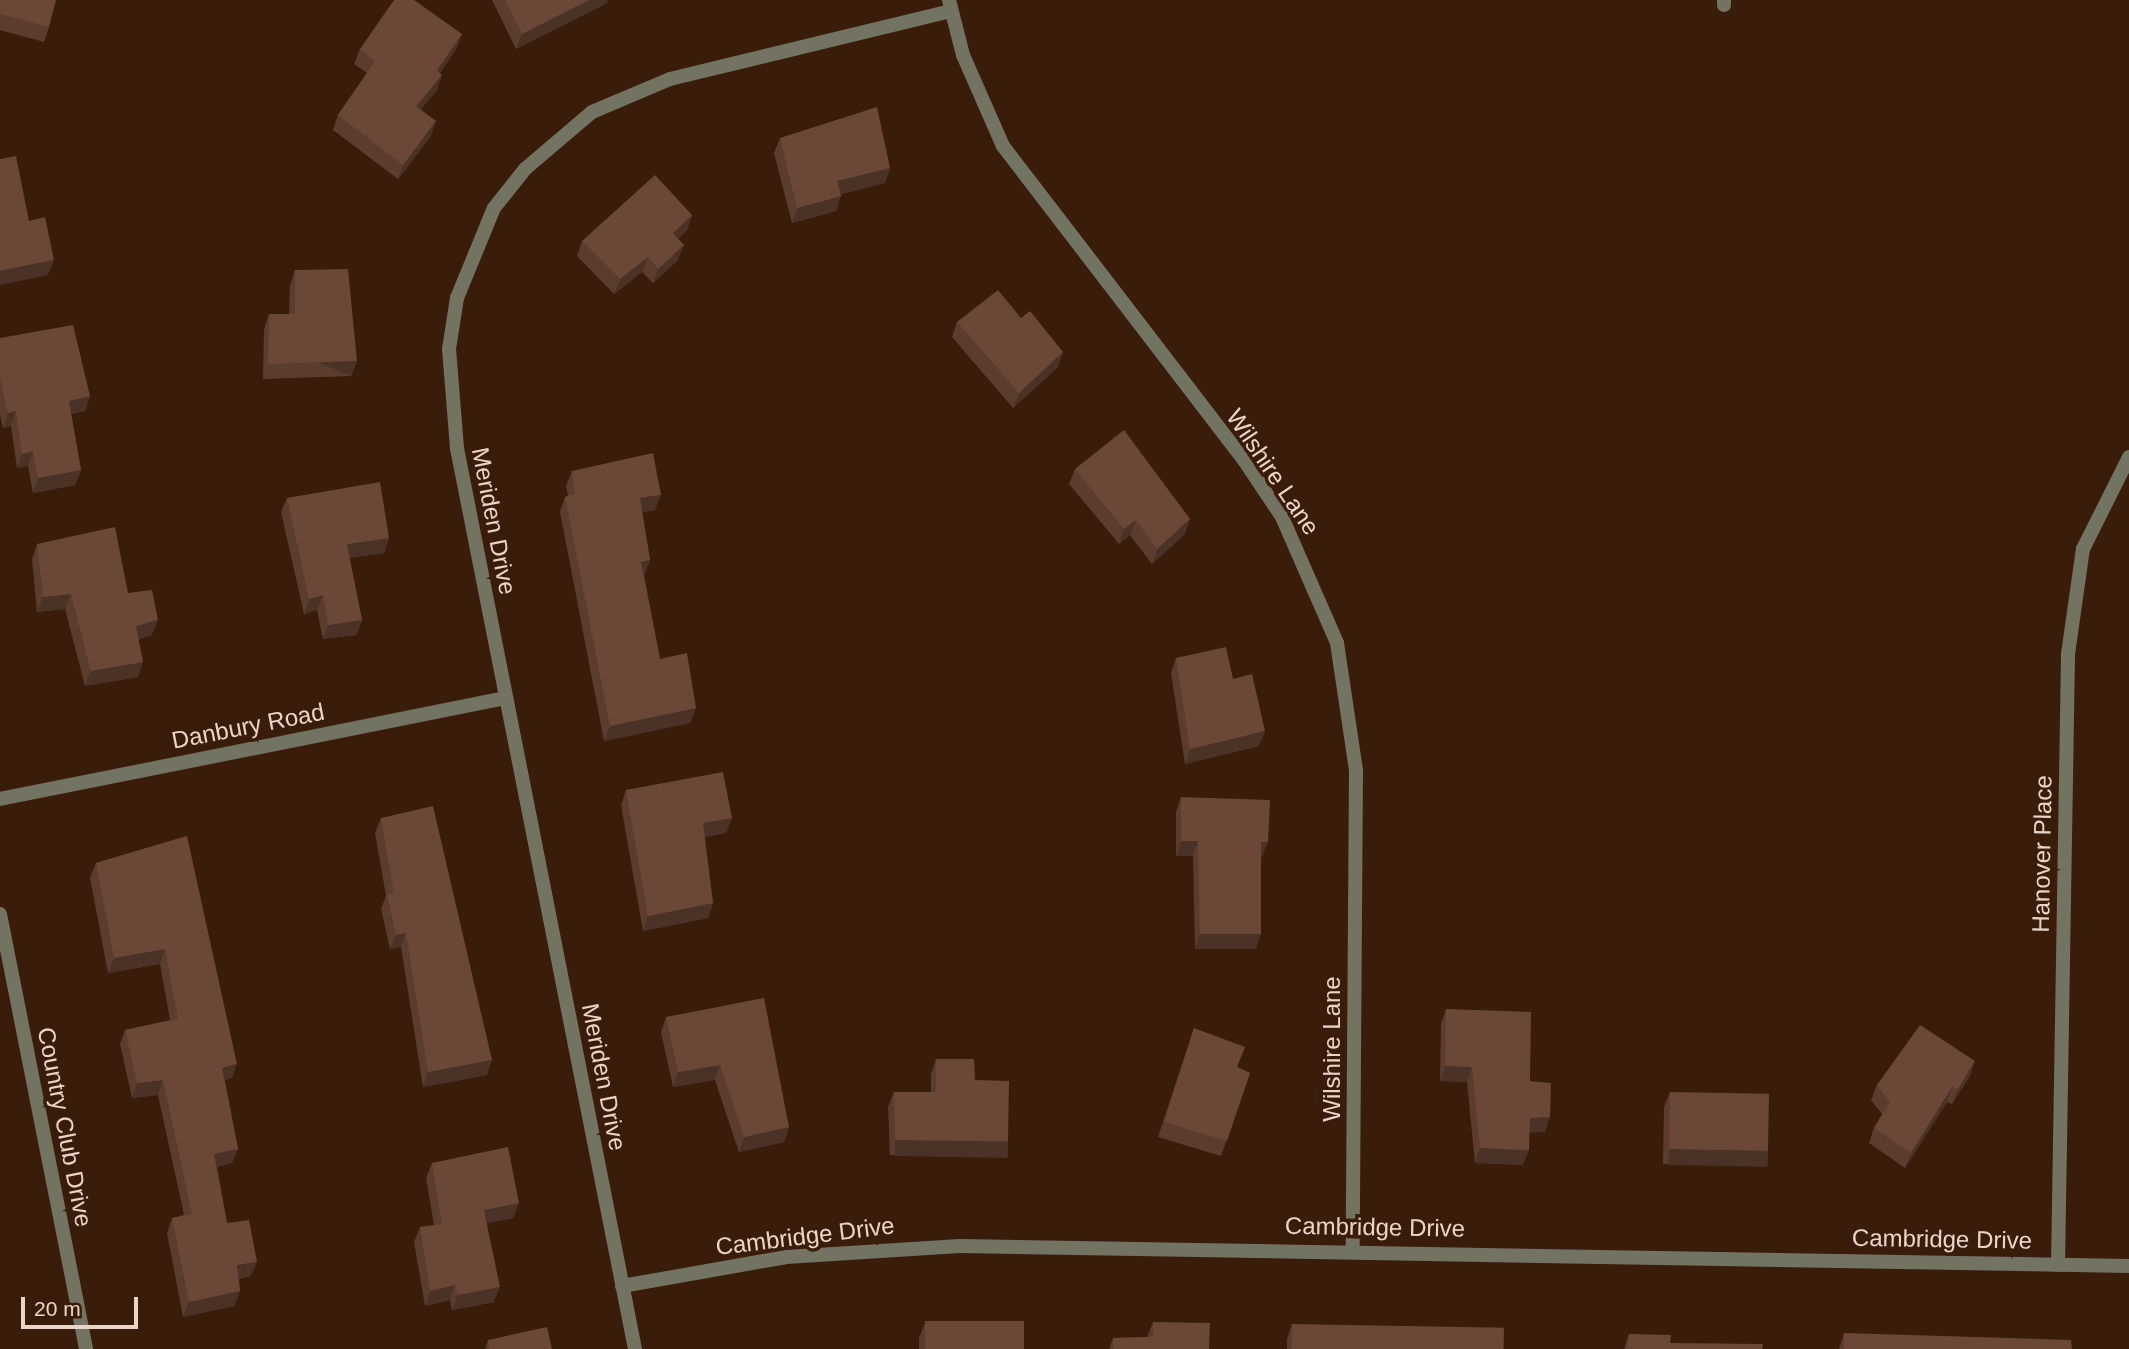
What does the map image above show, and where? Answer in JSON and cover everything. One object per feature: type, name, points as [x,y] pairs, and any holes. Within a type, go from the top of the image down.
[{"type":"street","name":"Meriden Drive","points":[[635,1349],[449,398],[457,298],[494,208],[561,135],[626,92],[950,5]]},
{"type":"street","name":"Wilshire Lane","points":[[950,5],[1003,146],[1244,460],[1304,560],[1337,643],[1356,770],[1353,1249]]},
{"type":"street","name":"Hanover Place","points":[[2057,1265],[2072,614],[2087,538],[2129,457]]},
{"type":"street","name":"Danbury Road","points":[[0,799],[506,698]]},
{"type":"street","name":"Country Club Drive","points":[[0,914],[86,1349]]},
{"type":"street","name":"Cambridge Drive","points":[[622,1286],[786,1257],[887,1247],[1353,1249],[2129,1266]]},
{"type":"building","points":[[0,0],[56,0],[49,27],[0,14]]},
{"type":"building","points":[[394,0],[414,0],[462,34],[437,70],[442,75],[416,106],[436,121],[403,165],[338,115],[375,61],[360,49]]},
{"type":"building","points":[[505,0],[589,0],[522,34]]},
{"type":"building","points":[[877,107],[890,168],[837,181],[841,196],[797,208],[780,138]]},
{"type":"building","points":[[16,156],[29,221],[45,217],[54,260],[0,271],[0,159]]},
{"type":"building","points":[[655,175],[692,215],[673,233],[684,245],[658,269],[648,257],[620,279],[582,241]]},
{"type":"building","points":[[348,269],[357,361],[268,364],[269,314],[295,314],[295,270]]},
{"type":"building","points":[[998,290],[1021,318],[1030,311],[1063,352],[1019,393],[957,322]]},
{"type":"building","points":[[73,325],[90,396],[69,401],[81,470],[38,478],[33,451],[22,454],[16,411],[8,413],[0,377],[0,338]]},
{"type":"building","points":[[1124,430],[1190,519],[1157,549],[1136,520],[1124,529],[1075,469]]},
{"type":"building","points":[[653,453],[661,495],[640,498],[650,560],[641,562],[660,659],[687,653],[696,708],[610,726],[565,497],[575,494],[572,471]]},
{"type":"building","points":[[380,482],[389,538],[347,544],[362,620],[328,625],[323,595],[309,599],[287,498]]},
{"type":"building","points":[[115,527],[128,593],[152,590],[158,620],[136,626],[143,662],[91,671],[71,594],[43,597],[37,544]]},
{"type":"building","points":[[1226,647],[1233,679],[1252,674],[1265,731],[1190,749],[1176,658]]},
{"type":"building","points":[[723,772],[732,818],[703,823],[713,903],[648,916],[626,790]]},
{"type":"building","points":[[1181,797],[1270,800],[1268,842],[1261,842],[1261,934],[1200,934],[1198,841],[1181,841]]},
{"type":"building","points":[[433,806],[492,1060],[428,1072],[406,933],[396,935],[387,894],[394,893],[381,818]]},
{"type":"building","points":[[187,836],[237,1064],[222,1068],[238,1149],[214,1154],[227,1223],[249,1220],[257,1262],[237,1265],[240,1291],[189,1302],[172,1218],[192,1214],[163,1080],[137,1083],[125,1030],[178,1019],[165,949],[114,958],[96,863]]},
{"type":"building","points":[[764,998],[789,1127],[744,1137],[720,1065],[678,1072],[666,1017]]},
{"type":"building","points":[[1446,1009],[1531,1012],[1530,1081],[1551,1083],[1550,1117],[1530,1118],[1529,1150],[1480,1148],[1472,1067],[1445,1066]]},
{"type":"building","points":[[1920,1025],[1975,1061],[1958,1089],[1952,1087],[1911,1153],[1874,1128],[1890,1102],[1877,1085]]},
{"type":"building","points":[[1194,1028],[1245,1047],[1237,1067],[1250,1073],[1227,1141],[1164,1122]]},
{"type":"building","points":[[936,1059],[974,1059],[975,1080],[1009,1081],[1008,1141],[895,1140],[894,1092],[936,1092]]},
{"type":"building","points":[[1670,1092],[1769,1094],[1768,1151],[1669,1149]]},
{"type":"building","points":[[508,1147],[519,1203],[484,1210],[500,1287],[458,1295],[455,1285],[430,1291],[420,1227],[442,1224],[432,1163]]},
{"type":"building","points":[[925,1321],[1024,1321],[1024,1349],[925,1349]]},
{"type":"building","points":[[1153,1322],[1210,1323],[1209,1349],[1113,1349],[1113,1338],[1153,1337]]},
{"type":"building","points":[[1292,1324],[1504,1328],[1504,1349],[1292,1349]]},
{"type":"building","points":[[547,1327],[552,1349],[489,1349],[488,1340]]},
{"type":"building","points":[[1844,1333],[2071,1340],[2072,1349],[1844,1349]]},
{"type":"building","points":[[1629,1334],[1671,1335],[1670,1343],[1763,1344],[1762,1349],[1627,1349]]}]
